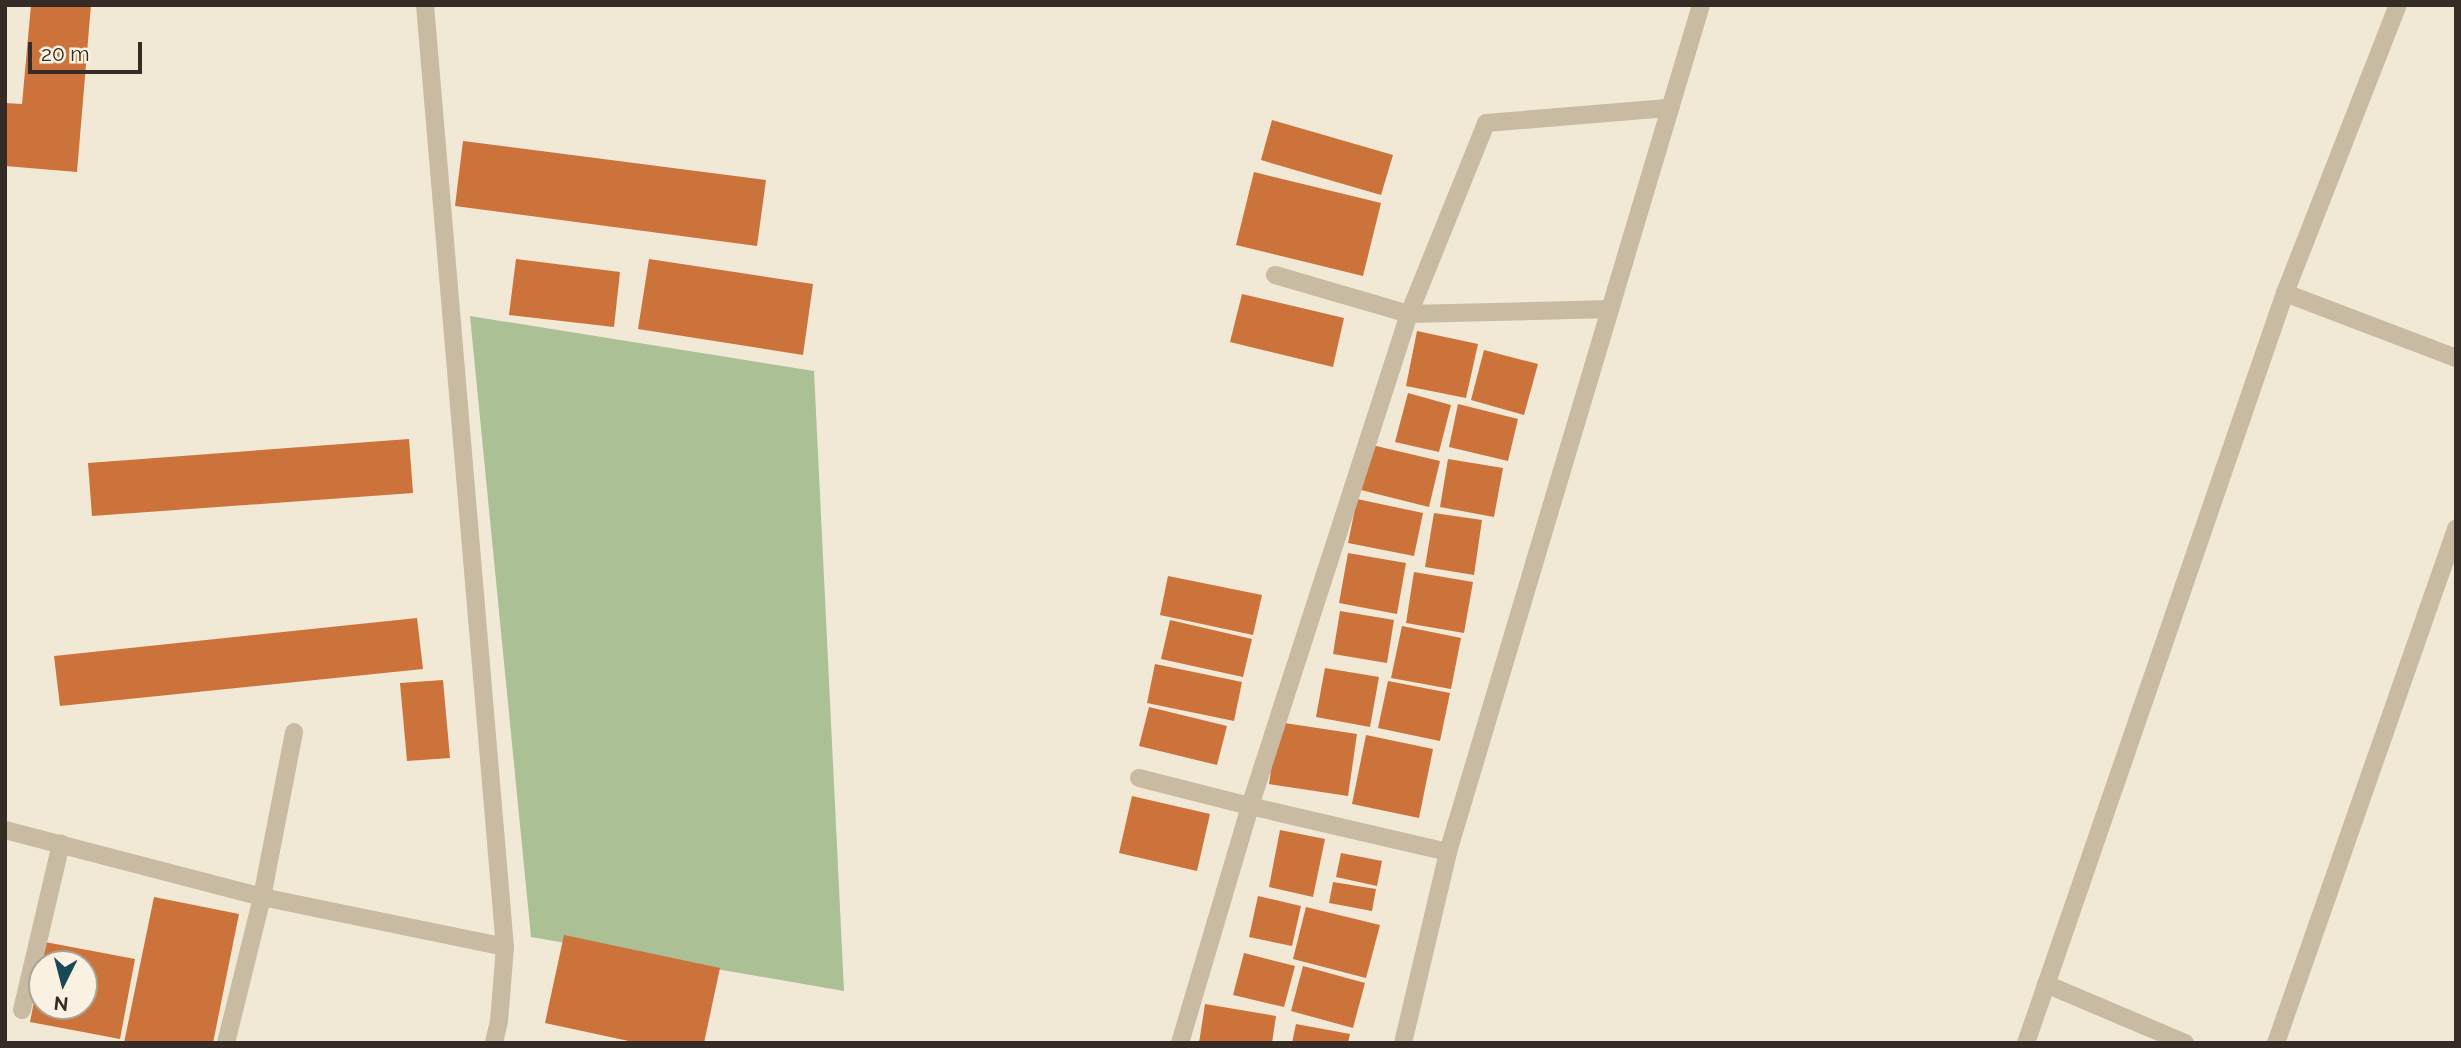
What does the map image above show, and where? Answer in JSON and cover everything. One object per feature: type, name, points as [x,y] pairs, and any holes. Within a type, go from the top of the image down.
[{"type":"street","points":[[425,5],[505,947],[499,1021],[494,1043]]},
{"type":"street","points":[[1403,1043],[1448,852],[1701,5]]},
{"type":"street","points":[[2026,1043],[2285,293],[2398,5]]},
{"type":"street","points":[[1180,1043],[1250,806],[1409,314],[1486,123],[1670,108]]},
{"type":"street","points":[[1275,275],[1409,314],[1610,309]]},
{"type":"street","points":[[2285,293],[2456,358]]},
{"type":"street","points":[[2276,1043],[2456,529]]},
{"type":"street","points":[[226,1043],[262,897],[294,732]]},
{"type":"street","points":[[1139,778],[1448,852]]},
{"type":"street","points":[[5,830],[262,897],[505,947]]},
{"type":"street","points":[[22,1010],[61,844]]},
{"type":"street","points":[[2046,984],[2185,1043]]},
{"type":"green space","points":[[470,316],[814,371],[844,991],[531,937]]},
{"type":"building","points":[[31,5],[91,5],[77,172],[5,166],[5,103],[22,104]]},
{"type":"building","points":[[1272,120],[1393,155],[1381,195],[1261,160]]},
{"type":"building","points":[[463,141],[766,180],[757,246],[455,206]]},
{"type":"building","points":[[1254,172],[1381,203],[1363,276],[1236,245]]},
{"type":"building","points":[[516,259],[620,272],[614,327],[509,315]]},
{"type":"building","points":[[649,259],[813,284],[803,355],[638,329]]},
{"type":"building","points":[[1242,294],[1344,318],[1333,367],[1230,342]]},
{"type":"building","points":[[1417,331],[1478,344],[1466,398],[1406,386]]},
{"type":"building","points":[[1484,350],[1538,364],[1524,415],[1471,400]]},
{"type":"building","points":[[1408,393],[1451,405],[1439,452],[1395,442]]},
{"type":"building","points":[[1458,404],[1518,419],[1508,461],[1449,447]]},
{"type":"building","points":[[409,439],[413,493],[92,516],[88,463]]},
{"type":"building","points":[[1372,445],[1440,461],[1429,507],[1361,490]]},
{"type":"building","points":[[1448,459],[1503,468],[1494,517],[1440,507]]},
{"type":"building","points":[[1357,499],[1423,513],[1414,556],[1348,543]]},
{"type":"building","points":[[1434,513],[1482,520],[1474,575],[1425,567]]},
{"type":"building","points":[[1348,553],[1406,563],[1397,614],[1339,603]]},
{"type":"building","points":[[1414,572],[1473,582],[1464,633],[1406,623]]},
{"type":"building","points":[[1168,576],[1262,595],[1253,635],[1160,615]]},
{"type":"building","points":[[1340,611],[1394,620],[1387,663],[1333,654]]},
{"type":"building","points":[[417,618],[423,669],[60,706],[54,656]]},
{"type":"building","points":[[1170,620],[1252,639],[1243,677],[1161,659]]},
{"type":"building","points":[[1402,626],[1461,638],[1451,689],[1391,678]]},
{"type":"building","points":[[1155,664],[1242,682],[1234,721],[1147,703]]},
{"type":"building","points":[[1325,668],[1379,677],[1370,727],[1316,717]]},
{"type":"building","points":[[443,680],[450,758],[407,761],[400,683]]},
{"type":"building","points":[[1388,681],[1450,693],[1440,741],[1378,728]]},
{"type":"building","points":[[1149,707],[1227,726],[1217,765],[1139,746]]},
{"type":"building","points":[[1278,722],[1357,734],[1348,796],[1269,784]]},
{"type":"building","points":[[1366,735],[1433,749],[1419,818],[1352,804]]},
{"type":"building","points":[[1132,796],[1210,814],[1197,871],[1119,853]]},
{"type":"building","points":[[1280,830],[1325,839],[1313,897],[1269,887]]},
{"type":"building","points":[[1341,853],[1382,861],[1377,886],[1336,877]]},
{"type":"building","points":[[1333,882],[1376,889],[1372,911],[1329,903]]},
{"type":"building","points":[[1258,896],[1301,906],[1292,946],[1249,937]]},
{"type":"building","points":[[154,897],[239,914],[213,1043],[124,1043]]},
{"type":"building","points":[[1306,907],[1380,925],[1366,978],[1293,959]]},
{"type":"building","points":[[564,935],[720,968],[704,1043],[638,1043],[545,1023]]},
{"type":"building","points":[[45,942],[87,950],[44,950]]},
{"type":"building","points":[[98,952],[135,959],[120,1039],[30,1022],[98,1020]]},
{"type":"building","points":[[1244,953],[1295,966],[1284,1007],[1233,995]]},
{"type":"building","points":[[1303,966],[1365,983],[1353,1028],[1291,1011]]},
{"type":"building","points":[[1205,1004],[1276,1016],[1272,1043],[1199,1043]]},
{"type":"building","points":[[1296,1024],[1350,1034],[1348,1043],[1292,1043]]}]
